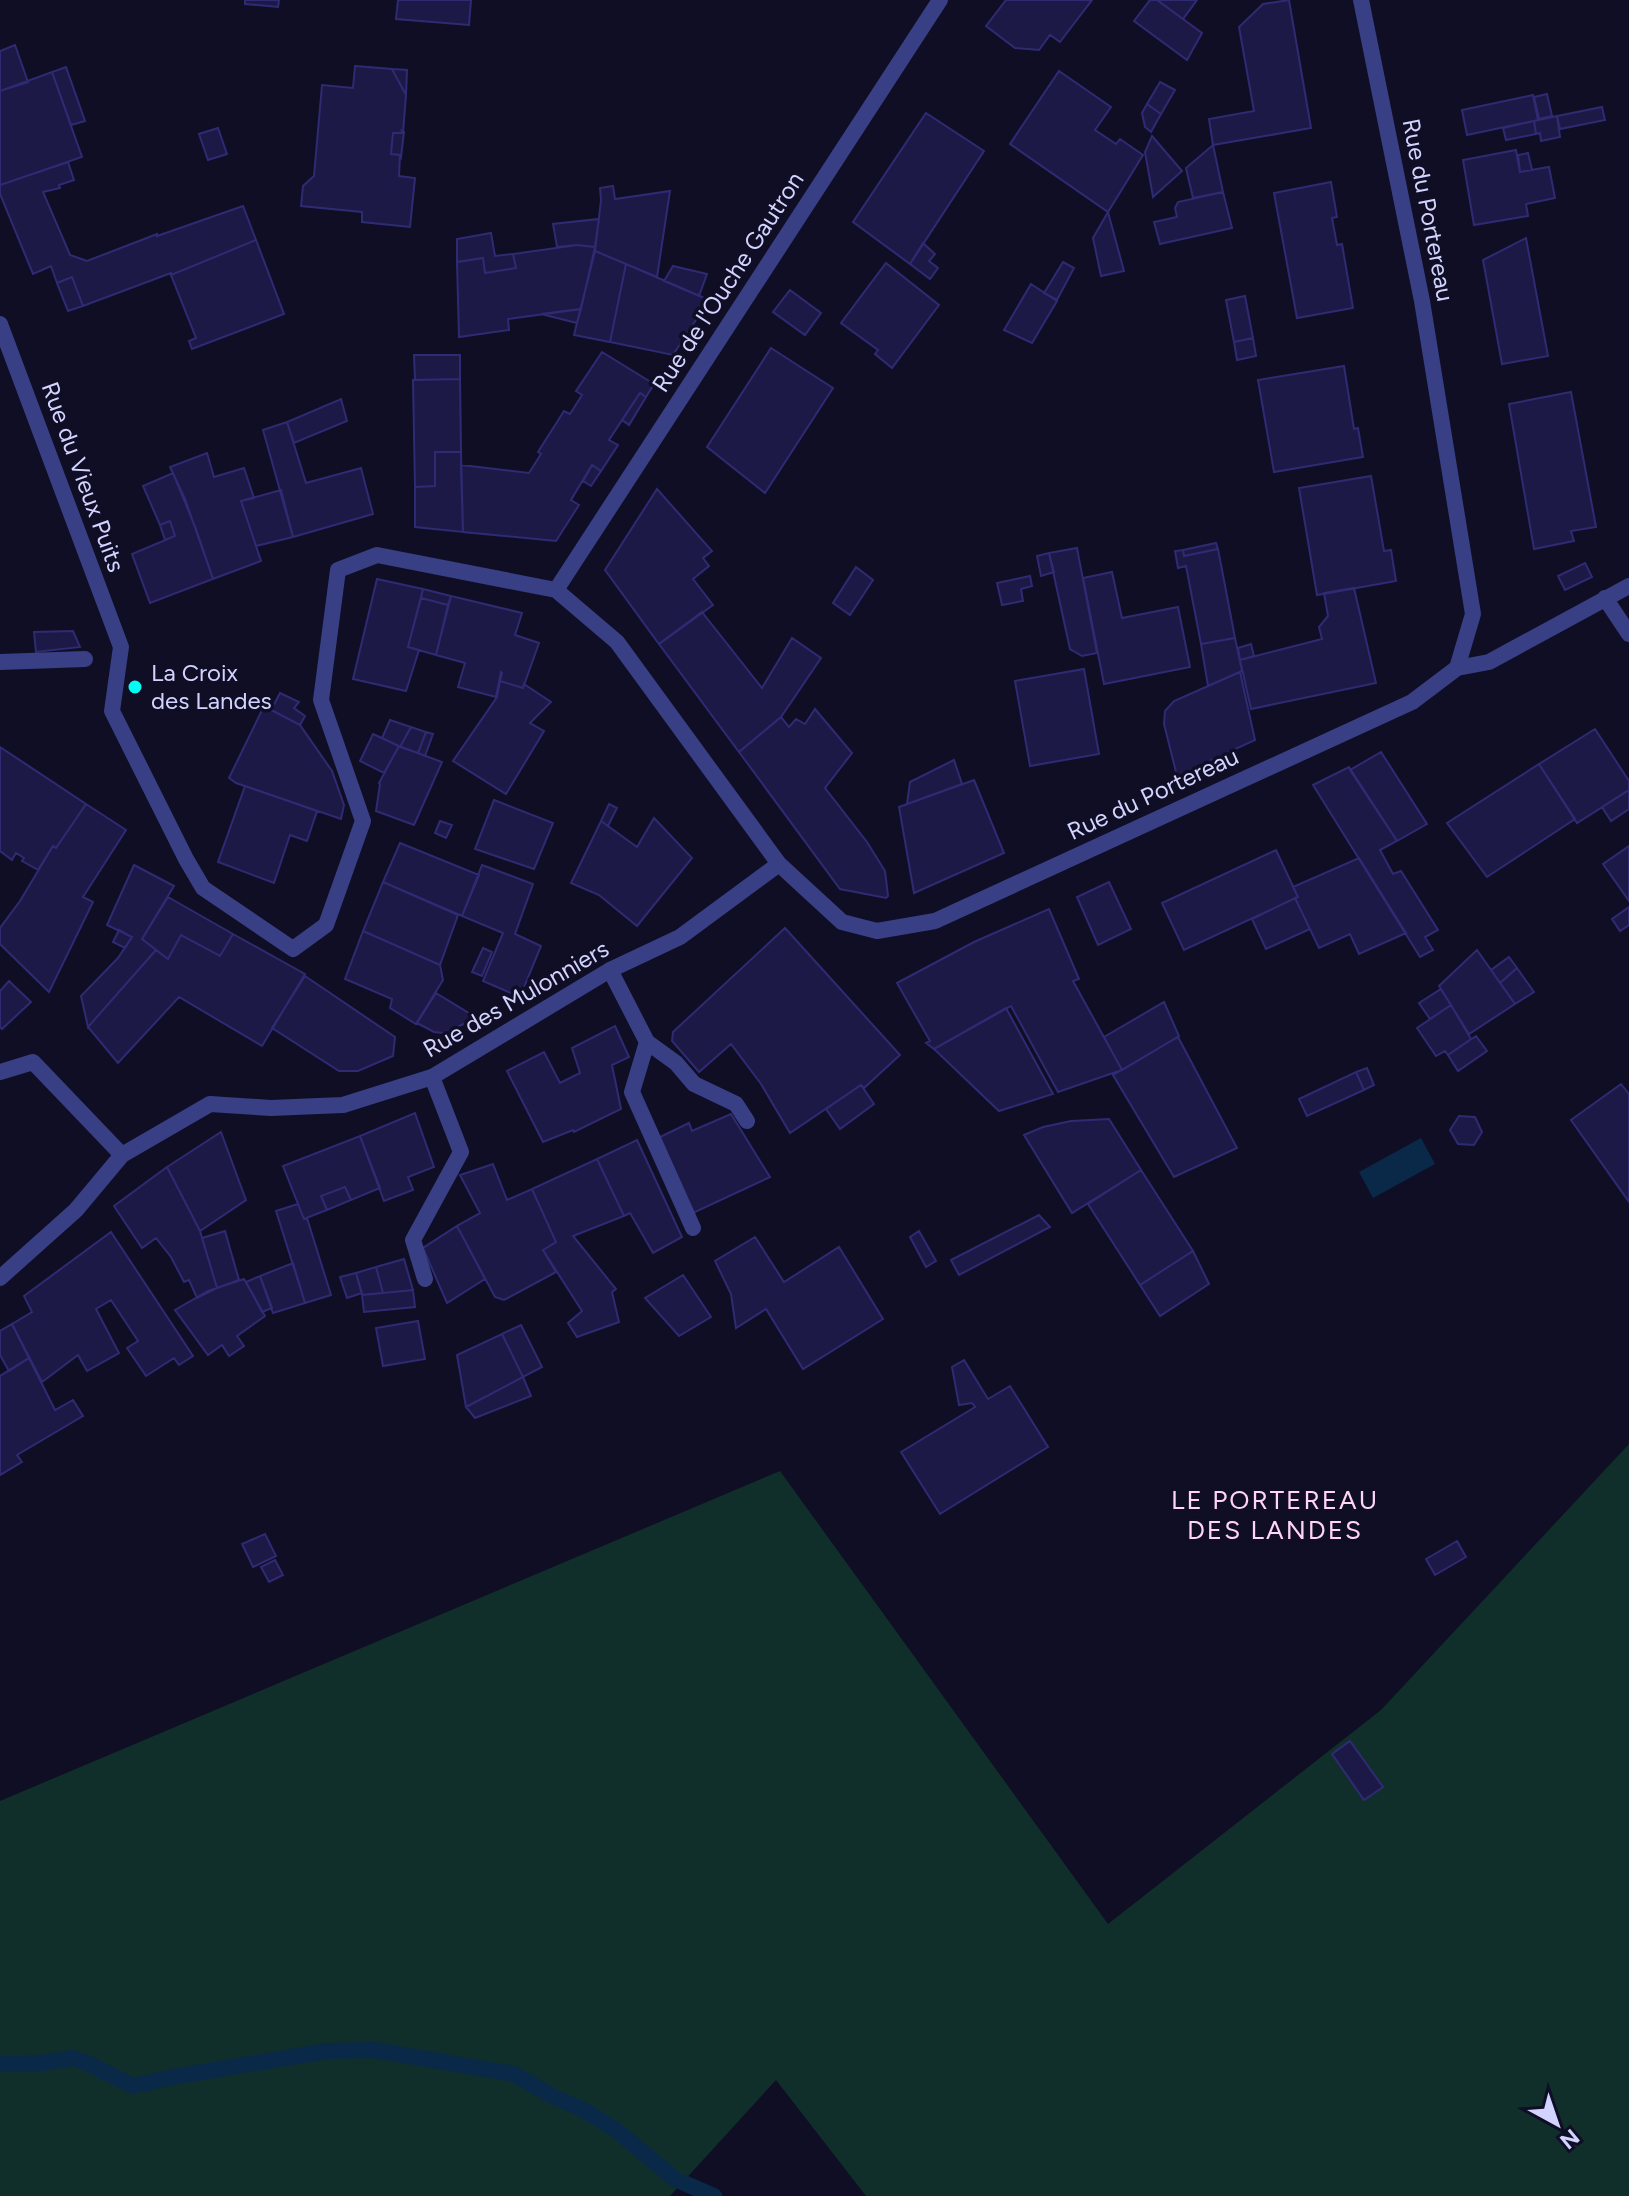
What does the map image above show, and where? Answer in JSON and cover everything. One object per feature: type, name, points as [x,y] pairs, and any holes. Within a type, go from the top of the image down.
[{"type":"street","name":"Rue de l'Ouche Gautron","points":[[556,590],[940,0]]},
{"type":"street","name":"Rue du Portereau","points":[[338,570],[377,555],[556,590],[617,642],[779,864],[842,922],[877,931],[935,921],[1412,702],[1457,668],[1473,614],[1422,301],[1361,0]]},
{"type":"street","name":"Rue du Vieux Puits","points":[[0,324],[121,647],[112,711],[203,888],[293,949],[326,925],[363,821],[321,700],[338,570]]},
{"type":"street","points":[[1457,668],[1489,662],[1629,586]]},
{"type":"street","points":[[1605,598],[1629,634]]},
{"type":"street","points":[[0,662],[85,659]]},
{"type":"street","name":"Rue des Mulonniers","points":[[0,1278],[76,1210],[122,1155],[210,1104],[271,1108],[343,1105],[432,1077],[610,970],[680,937],[779,864]]},
{"type":"street","points":[[610,970],[647,1042],[676,1063],[694,1084],[736,1104],[747,1121]]},
{"type":"street","points":[[647,1042],[632,1092],[693,1228]]},
{"type":"street","points":[[0,1072],[33,1062],[122,1155]]},
{"type":"street","points":[[425,1279],[413,1240],[461,1152],[432,1077]]},
{"type":"green space","points":[[1629,1444],[1629,2196],[866,2196],[776,2080],[670,2196],[0,2196],[0,1801],[780,1471],[1108,1924],[1381,1710]]},
{"type":"water","points":[[1421,1138],[1435,1164],[1373,1198],[1359,1172]]},
{"type":"building","points":[[245,0],[279,0],[278,7],[245,4]]},
{"type":"building","points":[[398,0],[471,0],[469,25],[396,19]]},
{"type":"building","points":[[1006,0],[1092,0],[1060,42],[1050,35],[1039,50],[1015,48],[986,26]]},
{"type":"building","points":[[1150,0],[1157,0],[1202,33],[1187,60],[1134,21]]},
{"type":"building","points":[[1157,0],[1197,0],[1183,19]]},
{"type":"building","points":[[1289,0],[1311,128],[1213,145],[1209,119],[1254,111],[1239,27],[1263,4]]},
{"type":"building","points":[[15,45],[28,82],[0,91],[0,51]]},
{"type":"building","points":[[355,66],[392,69],[406,95],[403,133],[393,133],[391,154],[400,155],[399,176],[415,178],[410,227],[362,222],[362,212],[301,206],[303,186],[314,176],[322,85],[353,88]]},
{"type":"building","points":[[66,67],[85,121],[71,125],[52,72]]},
{"type":"building","points":[[392,69],[407,70],[406,95]]},
{"type":"building","points":[[1059,71],[1111,107],[1095,130],[1116,144],[1120,139],[1143,155],[1108,212],[1010,144]]},
{"type":"building","points":[[52,72],[82,157],[0,185],[0,91]]},
{"type":"building","points":[[1160,82],[1175,90],[1161,114],[1147,104]]},
{"type":"building","points":[[1547,94],[1552,116],[1539,119],[1534,97]]},
{"type":"building","points":[[1533,95],[1538,120],[1467,135],[1462,110]]},
{"type":"building","points":[[1147,104],[1161,114],[1151,132],[1145,127],[1142,113]]},
{"type":"building","points":[[1602,107],[1605,120],[1560,129],[1557,116]]},
{"type":"building","points":[[926,113],[984,151],[910,264],[853,222]]},
{"type":"building","points":[[1557,116],[1560,137],[1541,141],[1540,133],[1536,134],[1534,121]]},
{"type":"building","points":[[1534,121],[1536,134],[1506,140],[1503,128]]},
{"type":"building","points":[[218,128],[227,154],[208,160],[199,134]]},
{"type":"building","points":[[402,131],[401,157],[391,154],[393,133]]},
{"type":"building","points":[[1152,136],[1182,171],[1153,197],[1145,152]]},
{"type":"building","points":[[1213,145],[1223,192],[1193,198],[1186,168]]},
{"type":"building","points":[[1516,150],[1520,172],[1549,167],[1555,198],[1526,204],[1528,216],[1474,225],[1463,160]]},
{"type":"building","points":[[1528,153],[1532,170],[1520,172],[1518,155]]},
{"type":"building","points":[[68,162],[74,180],[59,185],[60,188],[43,192],[70,255],[87,261],[243,206],[256,240],[171,275],[83,306],[72,277],[57,283],[51,266],[33,274],[0,194],[0,185]]},
{"type":"building","points":[[1331,182],[1337,217],[1332,218],[1337,245],[1342,244],[1353,308],[1297,318],[1274,193]]},
{"type":"building","points":[[613,186],[615,199],[670,191],[657,277],[595,251],[600,188]]},
{"type":"building","points":[[1223,192],[1232,228],[1160,244],[1154,222],[1177,217],[1175,208],[1178,202]]},
{"type":"building","points":[[1108,212],[1124,271],[1101,276],[1093,238]]},
{"type":"building","points":[[599,219],[595,247],[557,247],[553,224]]},
{"type":"building","points":[[491,233],[495,256],[513,254],[516,268],[485,273],[483,258],[457,262],[457,239]]},
{"type":"building","points":[[1526,238],[1548,356],[1502,364],[1483,260]]},
{"type":"building","points":[[256,240],[284,314],[192,349],[189,341],[196,338],[171,275]]},
{"type":"building","points":[[923,243],[935,254],[929,261],[938,268],[930,279],[910,264]]},
{"type":"building","points":[[577,245],[595,247],[581,309],[508,319],[509,330],[459,337],[457,262],[483,258],[485,273],[516,268],[513,254]]},
{"type":"building","points":[[595,251],[626,264],[610,342],[574,335]]},
{"type":"building","points":[[1063,262],[1074,268],[1057,300],[1044,293]]},
{"type":"building","points":[[886,263],[939,305],[892,368],[875,354],[878,350],[841,323]]},
{"type":"building","points":[[626,264],[709,300],[673,355],[610,342]]},
{"type":"building","points":[[673,266],[707,274],[699,296],[664,281]]},
{"type":"building","points":[[72,277],[83,306],[68,311],[57,283]]},
{"type":"building","points":[[1031,284],[1057,301],[1032,343],[1004,330]]},
{"type":"building","points":[[790,290],[821,313],[805,335],[773,312]]},
{"type":"building","points":[[1245,296],[1253,338],[1234,342],[1226,300]]},
{"type":"building","points":[[581,309],[577,323],[541,314]]},
{"type":"building","points":[[1253,338],[1256,356],[1237,360],[1234,342]]},
{"type":"building","points":[[771,348],[833,388],[765,493],[707,447]]},
{"type":"building","points":[[602,352],[654,384],[646,397],[640,393],[609,440],[618,445],[601,471],[592,465],[571,500],[579,505],[556,541],[463,532],[461,465],[529,473],[541,454],[538,452],[564,411],[570,414],[582,395],[576,391]]},
{"type":"building","points":[[414,355],[460,355],[460,379],[415,380]]},
{"type":"building","points":[[1344,366],[1354,429],[1358,428],[1363,457],[1274,472],[1258,380]]},
{"type":"building","points":[[460,379],[461,452],[435,452],[435,486],[415,487],[413,380]]},
{"type":"building","points":[[1571,392],[1596,527],[1571,531],[1574,541],[1534,549],[1509,404]]},
{"type":"building","points":[[640,393],[646,397],[629,425],[622,420]]},
{"type":"building","points":[[341,399],[347,421],[294,443],[287,422]]},
{"type":"building","points":[[287,422],[306,483],[361,468],[373,514],[293,537],[263,430]]},
{"type":"building","points":[[435,452],[461,452],[463,532],[415,527],[415,487],[435,486]]},
{"type":"building","points":[[207,453],[214,477],[244,468],[254,498],[241,501],[261,561],[213,579],[185,499],[170,467]]},
{"type":"building","points":[[592,465],[601,471],[591,486],[583,481]]},
{"type":"building","points":[[173,473],[213,579],[150,603],[132,554],[175,536],[170,521],[160,525],[143,486]]},
{"type":"building","points":[[1371,476],[1384,551],[1391,550],[1396,581],[1317,595],[1299,488]]},
{"type":"building","points":[[657,489],[712,551],[703,558],[709,566],[693,579],[713,605],[659,644],[605,570]]},
{"type":"building","points":[[281,490],[293,537],[256,546],[241,501]]},
{"type":"building","points":[[170,521],[175,536],[165,540],[160,525]]},
{"type":"building","points":[[1216,543],[1218,549],[1184,556],[1183,550]]},
{"type":"building","points":[[1077,548],[1097,653],[1082,656],[1070,649],[1049,553]]},
{"type":"building","points":[[1218,549],[1235,638],[1201,644],[1186,566],[1178,568],[1175,551],[1183,550],[1184,556]]},
{"type":"building","points":[[1049,553],[1054,572],[1041,576],[1037,556]]},
{"type":"building","points":[[1585,563],[1592,577],[1565,590],[1558,576]]},
{"type":"building","points":[[856,567],[873,580],[850,615],[833,603]]},
{"type":"building","points":[[1112,572],[1122,618],[1178,607],[1190,667],[1104,684],[1083,578]]},
{"type":"building","points":[[1030,576],[1032,586],[1021,589],[1023,601],[1002,605],[997,583]]},
{"type":"building","points":[[377,579],[423,589],[408,647],[419,650],[406,691],[353,679]]},
{"type":"building","points":[[1354,588],[1376,683],[1251,709],[1240,660],[1322,639],[1319,627],[1328,616],[1324,593]]},
{"type":"building","points":[[423,589],[451,596],[448,605],[421,598]]},
{"type":"building","points":[[451,596],[522,613],[515,635],[539,643],[523,688],[500,681],[501,672],[496,697],[458,687],[465,663],[436,655]]},
{"type":"building","points":[[421,598],[448,605],[436,655],[408,647]]},
{"type":"building","points":[[702,612],[762,688],[792,638],[821,658],[781,717],[739,752],[659,644]]},
{"type":"building","points":[[73,631],[80,647],[36,652],[34,632]]},
{"type":"building","points":[[1235,638],[1242,671],[1208,686],[1201,644]]},
{"type":"building","points":[[1251,644],[1254,656],[1240,660],[1238,648]]},
{"type":"building","points":[[1084,669],[1099,754],[1030,766],[1015,681]]},
{"type":"building","points":[[1240,672],[1255,740],[1177,776],[1164,724],[1165,711],[1174,701]]},
{"type":"building","points":[[500,681],[523,688],[524,684],[551,702],[530,723],[544,731],[506,794],[453,761],[497,697]]},
{"type":"building","points":[[280,693],[299,702],[294,708],[305,716],[300,725],[271,710]]},
{"type":"building","points":[[264,706],[300,725],[332,771],[344,805],[341,819],[229,778]]},
{"type":"building","points":[[815,709],[852,753],[825,788],[867,842],[885,871],[886,898],[840,889],[739,752],[781,717],[789,727],[796,719],[805,724]]},
{"type":"building","points":[[390,720],[411,727],[400,747],[382,738]]},
{"type":"building","points":[[411,727],[426,732],[418,753],[400,747]]},
{"type":"building","points":[[1595,729],[1629,781],[1629,790],[1577,823],[1539,764]]},
{"type":"building","points":[[426,732],[433,734],[425,756],[418,753]]},
{"type":"building","points":[[373,734],[399,746],[384,773],[360,761]]},
{"type":"building","points":[[399,746],[442,762],[414,825],[376,811],[379,783]]},
{"type":"building","points":[[0,747],[86,804],[38,870],[22,861],[24,858],[16,853],[12,860],[0,851]]},
{"type":"building","points":[[1381,752],[1427,824],[1397,841],[1350,770]]},
{"type":"building","points":[[954,760],[962,784],[907,804],[910,782]]},
{"type":"building","points":[[1539,764],[1575,819],[1487,877],[1447,823]]},
{"type":"building","points":[[1349,767],[1397,841],[1380,850],[1393,874],[1401,871],[1438,930],[1425,937],[1433,950],[1420,957],[1313,785]]},
{"type":"building","points":[[974,780],[1004,853],[914,893],[899,807]]},
{"type":"building","points":[[245,786],[317,811],[307,841],[290,835],[274,883],[218,862]]},
{"type":"building","points":[[1629,790],[1629,809],[1611,821],[1602,807]]},
{"type":"building","points":[[494,800],[553,823],[534,869],[475,849]]},
{"type":"building","points":[[86,804],[126,830],[83,897],[93,902],[49,992],[0,944],[0,928],[53,846],[56,848]]},
{"type":"building","points":[[609,804],[617,808],[608,826],[601,821]]},
{"type":"building","points":[[654,818],[692,858],[637,926],[599,895],[571,883],[601,821],[637,847]]},
{"type":"building","points":[[440,821],[452,825],[446,838],[435,833]]},
{"type":"building","points":[[400,843],[479,875],[462,916],[383,882]]},
{"type":"building","points":[[1629,846],[1629,901],[1603,864]]},
{"type":"building","points":[[1276,850],[1298,897],[1184,950],[1162,903]]},
{"type":"building","points":[[1359,858],[1406,933],[1359,954],[1350,934],[1319,948],[1295,898],[1298,897],[1293,887]]},
{"type":"building","points":[[134,865],[174,886],[142,939],[156,950],[88,1027],[81,996],[118,958],[132,937],[107,925]]},
{"type":"building","points":[[482,865],[533,884],[515,934],[541,946],[520,997],[483,981],[503,933],[462,916]]},
{"type":"building","points":[[383,882],[458,915],[440,965],[363,931]]},
{"type":"building","points":[[1109,882],[1131,929],[1098,945],[1077,897]]},
{"type":"building","points":[[168,897],[233,934],[220,956],[181,935],[168,959],[142,939]]},
{"type":"building","points":[[1295,898],[1310,929],[1266,949],[1252,919]]},
{"type":"building","points":[[1629,907],[1629,925],[1620,931],[1612,919]]},
{"type":"building","points":[[1049,909],[1079,979],[1073,981],[1122,1070],[1058,1092],[1011,1006],[934,1049],[926,1043],[930,1041],[897,983],[974,942]]},
{"type":"building","points":[[785,928],[900,1055],[864,1088],[861,1085],[790,1133],[761,1084],[731,1044],[699,1072],[672,1041],[673,1032]]},
{"type":"building","points":[[119,930],[132,937],[125,948],[113,942]]},
{"type":"building","points":[[363,931],[440,965],[443,980],[416,1024],[390,1008],[392,999],[345,979]]},
{"type":"building","points":[[233,934],[305,974],[262,1046],[179,997],[118,1063],[88,1027],[156,950],[168,959],[181,935],[220,956]]},
{"type":"building","points":[[483,948],[492,952],[482,976],[472,972]]},
{"type":"building","points":[[1477,950],[1515,1004],[1469,1034],[1439,986]]},
{"type":"building","points":[[1509,957],[1517,968],[1500,983],[1491,970]]},
{"type":"building","points":[[1517,968],[1534,992],[1515,1004],[1500,983]]},
{"type":"building","points":[[305,976],[395,1037],[393,1056],[358,1071],[339,1071],[272,1028]]},
{"type":"building","points":[[9,981],[31,1002],[2,1029],[0,991]]},
{"type":"building","points":[[1441,989],[1451,1005],[1430,1019],[1419,1003]]},
{"type":"building","points":[[436,993],[477,1018],[444,1033],[434,1032],[417,1023]]},
{"type":"building","points":[[1164,1002],[1179,1036],[1122,1070],[1104,1037]]},
{"type":"building","points":[[1451,1005],[1471,1039],[1448,1055],[1445,1051],[1436,1056],[1417,1028]]},
{"type":"building","points":[[1006,1008],[1053,1094],[999,1111],[934,1049]]},
{"type":"building","points":[[615,1026],[629,1057],[612,1065],[621,1109],[574,1132],[543,1142],[507,1071],[544,1052],[560,1083],[580,1073],[572,1048]]},
{"type":"building","points":[[1476,1036],[1487,1051],[1458,1071],[1448,1055]]},
{"type":"building","points":[[1178,1037],[1237,1148],[1174,1177],[1113,1075]]},
{"type":"building","points":[[1367,1068],[1374,1085],[1364,1090],[1356,1072]]},
{"type":"building","points":[[1356,1072],[1364,1090],[1307,1116],[1299,1099]]},
{"type":"building","points":[[1621,1084],[1629,1094],[1629,1202],[1571,1120]]},
{"type":"building","points":[[861,1085],[874,1104],[840,1129],[826,1109]]},
{"type":"building","points":[[415,1113],[434,1167],[408,1177],[413,1190],[384,1201],[360,1136]]},
{"type":"building","points":[[731,1114],[770,1177],[693,1213],[658,1138],[689,1123],[692,1131]]},
{"type":"building","points":[[1459,1116],[1475,1117],[1482,1132],[1474,1145],[1458,1144],[1450,1130]]},
{"type":"building","points":[[1109,1119],[1141,1170],[1072,1213],[1024,1135],[1071,1121]]},
{"type":"building","points":[[221,1132],[246,1200],[200,1231],[167,1167]]},
{"type":"building","points":[[360,1136],[380,1188],[351,1200],[345,1187],[321,1196],[327,1210],[304,1219],[283,1166]]},
{"type":"building","points":[[637,1140],[682,1237],[653,1253],[630,1213],[624,1216],[597,1159]]},
{"type":"building","points":[[597,1159],[624,1216],[573,1236],[616,1289],[612,1292],[619,1322],[577,1337],[568,1323],[582,1311],[543,1250],[556,1242],[532,1189]]},
{"type":"building","points":[[493,1164],[507,1200],[532,1189],[556,1242],[543,1250],[556,1272],[504,1300],[495,1297],[457,1226],[480,1213],[460,1175]]},
{"type":"building","points":[[167,1167],[200,1231],[217,1288],[197,1298],[189,1280],[184,1282],[171,1257],[156,1238],[142,1248],[114,1206]]},
{"type":"building","points":[[1141,1170],[1193,1251],[1140,1285],[1088,1204]]},
{"type":"building","points":[[345,1187],[351,1200],[327,1210],[321,1196]]},
{"type":"building","points":[[298,1204],[304,1219],[307,1218],[331,1295],[305,1303],[276,1211]]},
{"type":"building","points":[[1039,1215],[1050,1227],[959,1275],[951,1260]]},
{"type":"building","points":[[457,1226],[485,1279],[447,1303],[423,1248]]},
{"type":"building","points":[[225,1231],[239,1280],[217,1288],[202,1238]]},
{"type":"building","points":[[919,1231],[936,1261],[926,1267],[910,1237]]},
{"type":"building","points":[[111,1232],[193,1356],[179,1365],[174,1358],[146,1376],[127,1348],[138,1341],[111,1300],[96,1309],[119,1353],[87,1371],[78,1355],[42,1382],[12,1324],[32,1312],[24,1296]]},
{"type":"building","points":[[755,1237],[784,1282],[839,1247],[883,1319],[803,1369],[766,1309],[736,1328],[731,1294],[715,1261]]},
{"type":"building","points":[[1193,1251],[1209,1284],[1160,1316],[1140,1285]]},
{"type":"building","points":[[404,1259],[413,1290],[383,1293],[376,1267]]},
{"type":"building","points":[[293,1263],[305,1303],[273,1313],[260,1276]]},
{"type":"building","points":[[376,1267],[383,1293],[362,1295],[356,1273]]},
{"type":"building","points":[[356,1273],[362,1293],[347,1298],[340,1277]]},
{"type":"building","points":[[683,1275],[711,1317],[679,1336],[645,1298]]},
{"type":"building","points":[[260,1276],[272,1308],[262,1312],[246,1282]]},
{"type":"building","points":[[244,1279],[265,1316],[237,1336],[244,1346],[229,1356],[222,1345],[208,1355],[175,1310],[208,1291]]},
{"type":"building","points":[[413,1290],[415,1307],[364,1312],[362,1295]]},
{"type":"building","points":[[418,1321],[425,1359],[383,1366],[376,1328]]},
{"type":"building","points":[[12,1324],[29,1358],[9,1371],[0,1355],[0,1331]]},
{"type":"building","points":[[521,1325],[542,1367],[523,1377],[502,1334]]},
{"type":"building","points":[[502,1334],[523,1377],[466,1407],[457,1355]]},
{"type":"building","points":[[29,1358],[55,1410],[73,1400],[83,1416],[17,1455],[22,1462],[0,1475],[0,1376]]},
{"type":"building","points":[[964,1360],[988,1399],[1010,1386],[1048,1447],[940,1514],[901,1452],[975,1407],[972,1403],[959,1405],[952,1367]]},
{"type":"building","points":[[523,1377],[531,1396],[475,1418],[466,1407]]},
{"type":"building","points":[[265,1534],[276,1556],[253,1567],[242,1544]]},
{"type":"building","points":[[1457,1541],[1466,1557],[1435,1575],[1426,1559]]},
{"type":"building","points":[[275,1560],[283,1575],[269,1582],[261,1567]]},
{"type":"building","points":[[1350,1741],[1383,1787],[1364,1800],[1332,1754]]},
{"type":"waterway","points":[[0,2064],[42,2063],[73,2058],[133,2086],[327,2051],[374,2050],[514,2074],[616,2130],[675,2179],[714,2196]]},
{"type":"place","name":"La Croix des Landes","points":[[135,687]]},
{"type":"district","name":"LE PORTEREAU DES LANDES","points":[[1275,1515]]}]
